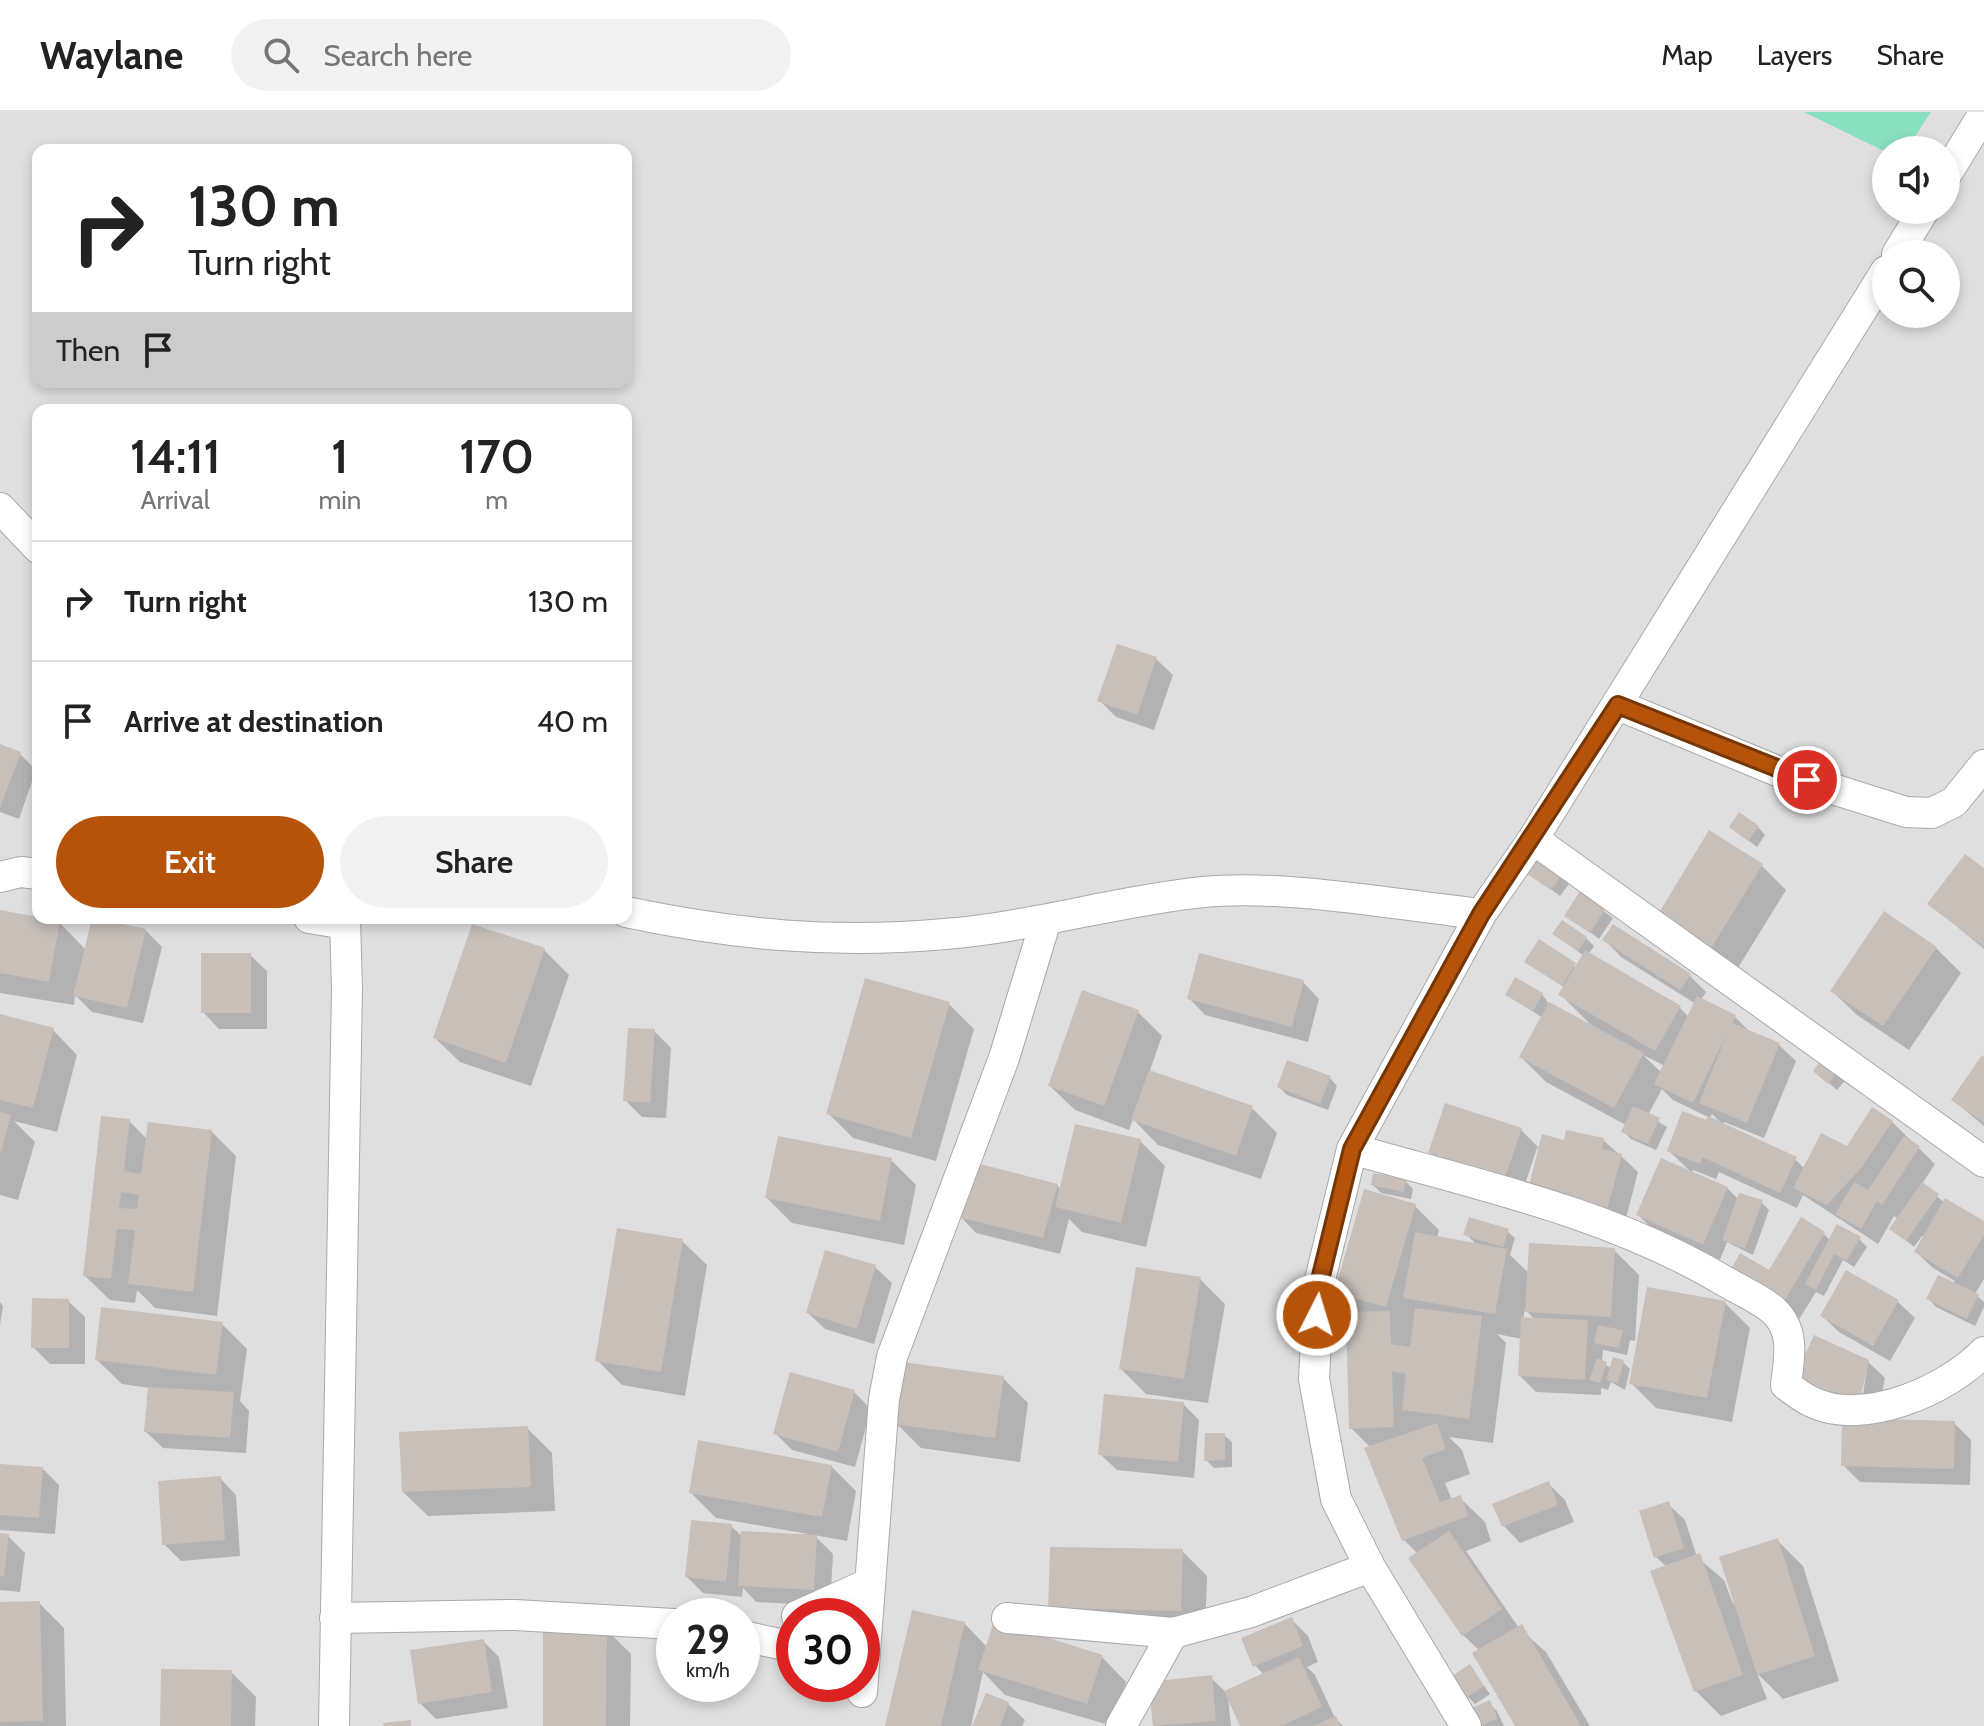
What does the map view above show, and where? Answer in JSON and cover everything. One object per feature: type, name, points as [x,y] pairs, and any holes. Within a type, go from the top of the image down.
[{"type":"street","points":[[1960,152],[1984,113]]},
{"type":"street","points":[[1466,1726],[1370,1567],[1336,1499],[1314,1379],[1319,1284],[1352,1149],[1481,914],[1618,705],[1872,294]]},
{"type":"street","points":[[0,508],[32,542]]},
{"type":"street","points":[[1618,705],[1782,773],[1906,812],[1932,813],[1954,802],[1984,765]]},
{"type":"street","points":[[1533,839],[1984,1162]]},
{"type":"street","points":[[0,877],[21,872],[32,873]]},
{"type":"street","points":[[632,913],[711,930],[822,939],[946,934],[1204,892],[1293,894],[1481,914]]},
{"type":"street","points":[[869,1598],[884,1399],[892,1357],[1004,1058],[1046,920]]},
{"type":"street","points":[[334,1726],[347,989],[345,924]]},
{"type":"street","points":[[1352,1149],[1579,1214],[1631,1232],[1688,1260],[1775,1311],[1791,1342],[1786,1385],[1813,1403],[1839,1409],[1892,1405],[1934,1390],[1969,1367],[1984,1352]]},
{"type":"street","points":[[1007,1618],[1173,1633],[1251,1612],[1370,1567]]},
{"type":"street","points":[[837,1598],[870,1583]]},
{"type":"street","points":[[335,1618],[515,1615],[656,1621]]},
{"type":"street","points":[[1121,1726],[1173,1633]]},
{"type":"shaded area","points":[[0,112],[1984,112],[1984,1726],[0,1726]]},
{"type":"green space","points":[[1804,112],[1931,112],[1915,136],[1872,136],[1872,145]]},
{"type":"building","points":[[1117,644],[1157,657],[1137,715],[1097,701]]},
{"type":"building","points":[[0,744],[21,752],[0,808]]},
{"type":"building","points":[[1739,812],[1759,826],[1748,841],[1729,827]]},
{"type":"building","points":[[1709,830],[1763,864],[1708,953],[1654,921]]},
{"type":"building","points":[[1965,854],[1984,868],[1984,947],[1927,904]]},
{"type":"building","points":[[1538,858],[1562,875],[1551,890],[1527,874]]},
{"type":"building","points":[[1580,891],[1606,908],[1590,933],[1564,916]]},
{"type":"building","points":[[0,910],[32,916],[32,924],[59,924],[49,982],[0,973]]},
{"type":"building","points":[[1884,911],[1937,947],[1883,1026],[1830,991]]},
{"type":"building","points":[[1562,920],[1587,937],[1578,951],[1552,934]]},
{"type":"building","points":[[91,924],[121,924],[146,929],[127,1008],[73,996]]},
{"type":"building","points":[[472,924],[545,948],[506,1063],[433,1038]]},
{"type":"building","points":[[1613,924],[1691,974],[1680,990],[1602,940]]},
{"type":"building","points":[[1539,939],[1576,963],[1562,986],[1524,962]]},
{"type":"building","points":[[1585,950],[1681,1006],[1655,1051],[1558,995]]},
{"type":"building","points":[[201,953],[251,953],[251,1013],[201,1013]]},
{"type":"building","points":[[1199,953],[1304,980],[1292,1027],[1187,999]]},
{"type":"building","points":[[1515,977],[1543,993],[1533,1011],[1505,995]]},
{"type":"building","points":[[865,978],[950,1002],[911,1138],[826,1114]]},
{"type":"building","points":[[1082,990],[1139,1010],[1104,1106],[1048,1086]]},
{"type":"building","points":[[1697,996],[1736,1015],[1732,1023],[1780,1043],[1747,1123],[1699,1103],[1727,1034],[1693,1103],[1654,1084]]},
{"type":"building","points":[[1549,1002],[1644,1053],[1614,1108],[1519,1057]]},
{"type":"building","points":[[0,1014],[54,1028],[33,1108],[0,1100]]},
{"type":"building","points":[[628,1028],[655,1029],[650,1103],[623,1101]]},
{"type":"building","points":[[1982,1055],[1984,1057],[1984,1123],[1951,1100]]},
{"type":"building","points":[[1824,1056],[1840,1069],[1828,1084],[1813,1071]]},
{"type":"building","points":[[1287,1060],[1331,1076],[1320,1104],[1277,1087]]},
{"type":"building","points":[[1149,1070],[1253,1106],[1236,1156],[1131,1120]]},
{"type":"building","points":[[1445,1103],[1522,1128],[1505,1178],[1428,1153]]},
{"type":"building","points":[[1633,1106],[1660,1118],[1648,1144],[1621,1132]]},
{"type":"building","points":[[1872,1107],[1893,1121],[1862,1167],[1827,1205],[1793,1188],[1821,1133],[1847,1146]]},
{"type":"building","points":[[1682,1111],[1706,1120],[1708,1116],[1797,1157],[1780,1193],[1702,1157],[1700,1164],[1667,1151]]},
{"type":"building","points":[[0,1112],[11,1115],[1,1152],[0,1151]]},
{"type":"building","points":[[101,1116],[130,1119],[124,1171],[141,1174],[148,1122],[212,1130],[193,1292],[128,1284],[135,1230],[117,1229],[111,1279],[83,1276]],"holes":[[[121,1192],[139,1195],[137,1209],[119,1208]]]},
{"type":"building","points":[[1075,1124],[1141,1139],[1121,1223],[1055,1207]]},
{"type":"building","points":[[1566,1130],[1604,1138],[1602,1149],[1622,1154],[1607,1210],[1528,1190],[1542,1134],[1564,1140]]},
{"type":"building","points":[[778,1136],[892,1158],[880,1221],[765,1198]]},
{"type":"building","points":[[1904,1136],[1920,1146],[1882,1205],[1877,1201],[1861,1229],[1835,1214],[1854,1182],[1868,1190]]},
{"type":"building","points":[[1661,1158],[1728,1187],[1703,1245],[1636,1215]]},
{"type":"building","points":[[972,1162],[1058,1184],[1043,1238],[958,1217]]},
{"type":"building","points":[[1373,1173],[1406,1179],[1404,1192],[1371,1185]]},
{"type":"building","points":[[1922,1182],[1939,1194],[1906,1241],[1889,1229]]},
{"type":"building","points":[[1364,1189],[1416,1204],[1386,1307],[1334,1293]]},
{"type":"building","points":[[1739,1193],[1763,1200],[1745,1249],[1722,1240]]},
{"type":"building","points":[[1945,1198],[1984,1221],[1984,1235],[1958,1278],[1914,1252]]},
{"type":"building","points":[[1469,1217],[1509,1229],[1503,1247],[1463,1235]]},
{"type":"building","points":[[1801,1217],[1825,1232],[1782,1305],[1728,1275],[1740,1253],[1769,1270]]},
{"type":"building","points":[[1837,1224],[1861,1237],[1846,1261],[1834,1254],[1816,1290],[1805,1284]]},
{"type":"building","points":[[617,1228],[683,1239],[661,1372],[595,1361]]},
{"type":"building","points":[[1415,1232],[1507,1249],[1495,1314],[1403,1298]]},
{"type":"building","points":[[1529,1243],[1615,1248],[1611,1317],[1525,1312]]},
{"type":"building","points":[[825,1250],[876,1265],[857,1329],[806,1313]]},
{"type":"building","points":[[1136,1267],[1201,1277],[1184,1379],[1119,1369]]},
{"type":"building","points":[[1846,1270],[1899,1300],[1873,1346],[1820,1316]]},
{"type":"building","points":[[1938,1275],[1979,1294],[1967,1319],[1926,1299]]},
{"type":"building","points":[[1647,1287],[1726,1301],[1707,1398],[1629,1384]]},
{"type":"building","points":[[32,1298],[69,1299],[69,1348],[31,1348]]},
{"type":"building","points":[[101,1307],[223,1322],[216,1375],[95,1360]]},
{"type":"building","points":[[1415,1308],[1482,1316],[1469,1419],[1402,1410],[1406,1374],[1392,1371],[1394,1427],[1349,1429],[1346,1312],[1390,1311],[1391,1344],[1410,1347]]},
{"type":"building","points":[[1521,1317],[1588,1320],[1585,1380],[1518,1376]]},
{"type":"building","points":[[1598,1325],[1623,1330],[1619,1348],[1594,1343]]},
{"type":"building","points":[[1814,1335],[1869,1360],[1859,1405],[1794,1379]]},
{"type":"building","points":[[1613,1357],[1624,1360],[1618,1383],[1606,1380]]},
{"type":"building","points":[[1597,1358],[1607,1362],[1600,1383],[1589,1380]]},
{"type":"building","points":[[903,1362],[1004,1376],[995,1438],[894,1424]]},
{"type":"building","points":[[790,1372],[855,1390],[838,1452],[773,1434]]},
{"type":"building","points":[[148,1387],[234,1392],[230,1438],[144,1432]]},
{"type":"building","points":[[1104,1394],[1184,1402],[1178,1462],[1098,1455]]},
{"type":"building","points":[[1842,1418],[1955,1421],[1954,1469],[1841,1466]]},
{"type":"building","points":[[1437,1423],[1446,1449],[1422,1458],[1440,1502],[1461,1495],[1468,1516],[1402,1541],[1364,1448]]},
{"type":"building","points":[[528,1426],[531,1487],[402,1492],[399,1432]]},
{"type":"building","points":[[1205,1433],[1225,1433],[1225,1460],[1204,1461]]},
{"type":"building","points":[[698,1440],[832,1465],[822,1517],[689,1493]]},
{"type":"building","points":[[0,1464],[43,1467],[39,1518],[0,1515]]},
{"type":"building","points":[[221,1476],[225,1540],[162,1545],[158,1481]]},
{"type":"building","points":[[1549,1481],[1558,1505],[1502,1527],[1492,1504]]},
{"type":"building","points":[[1669,1501],[1684,1548],[1654,1558],[1639,1511]]},
{"type":"building","points":[[691,1520],[732,1524],[726,1582],[685,1577]]},
{"type":"building","points":[[741,1531],[817,1535],[814,1590],[738,1586]]},
{"type":"building","points":[[1449,1531],[1502,1609],[1462,1636],[1408,1558]]},
{"type":"building","points":[[0,1533],[9,1534],[4,1577],[0,1576]]},
{"type":"building","points":[[1778,1538],[1815,1656],[1757,1675],[1719,1557]]},
{"type":"building","points":[[1050,1547],[1183,1549],[1181,1611],[1048,1608]]},
{"type":"building","points":[[1700,1553],[1743,1675],[1694,1692],[1650,1571]]},
{"type":"building","points":[[40,1601],[43,1721],[0,1722],[0,1602]]},
{"type":"building","points":[[912,1610],[965,1622],[941,1726],[885,1726]]},
{"type":"building","points":[[1292,1617],[1303,1646],[1253,1667],[1241,1638]]},
{"type":"building","points":[[994,1621],[1103,1655],[1087,1704],[978,1670]]},
{"type":"building","points":[[1522,1624],[1581,1726],[1515,1726],[1472,1653]]},
{"type":"building","points":[[543,1627],[607,1627],[606,1726],[543,1726]]},
{"type":"building","points":[[484,1639],[492,1692],[418,1704],[410,1650]]},
{"type":"building","points":[[1299,1657],[1322,1707],[1282,1726],[1240,1726],[1224,1691]]},
{"type":"building","points":[[1470,1664],[1484,1686],[1466,1698],[1452,1676]]},
{"type":"building","points":[[161,1669],[232,1670],[231,1726],[160,1726]]},
{"type":"building","points":[[1212,1675],[1216,1721],[1153,1726],[1148,1682]]},
{"type":"building","points":[[986,1693],[1009,1702],[1000,1726],[972,1726]]},
{"type":"building","points":[[1490,1700],[1498,1719],[1480,1726],[1472,1708]]},
{"type":"building","points":[[1336,1716],[1340,1726],[1314,1726]]},
{"type":"building","points":[[411,1720],[411,1726],[384,1726],[383,1723]]},
{"type":"route","points":[[1317,1315],[1319,1284],[1352,1149],[1481,914],[1618,705],[1782,773],[1807,780]]}]
